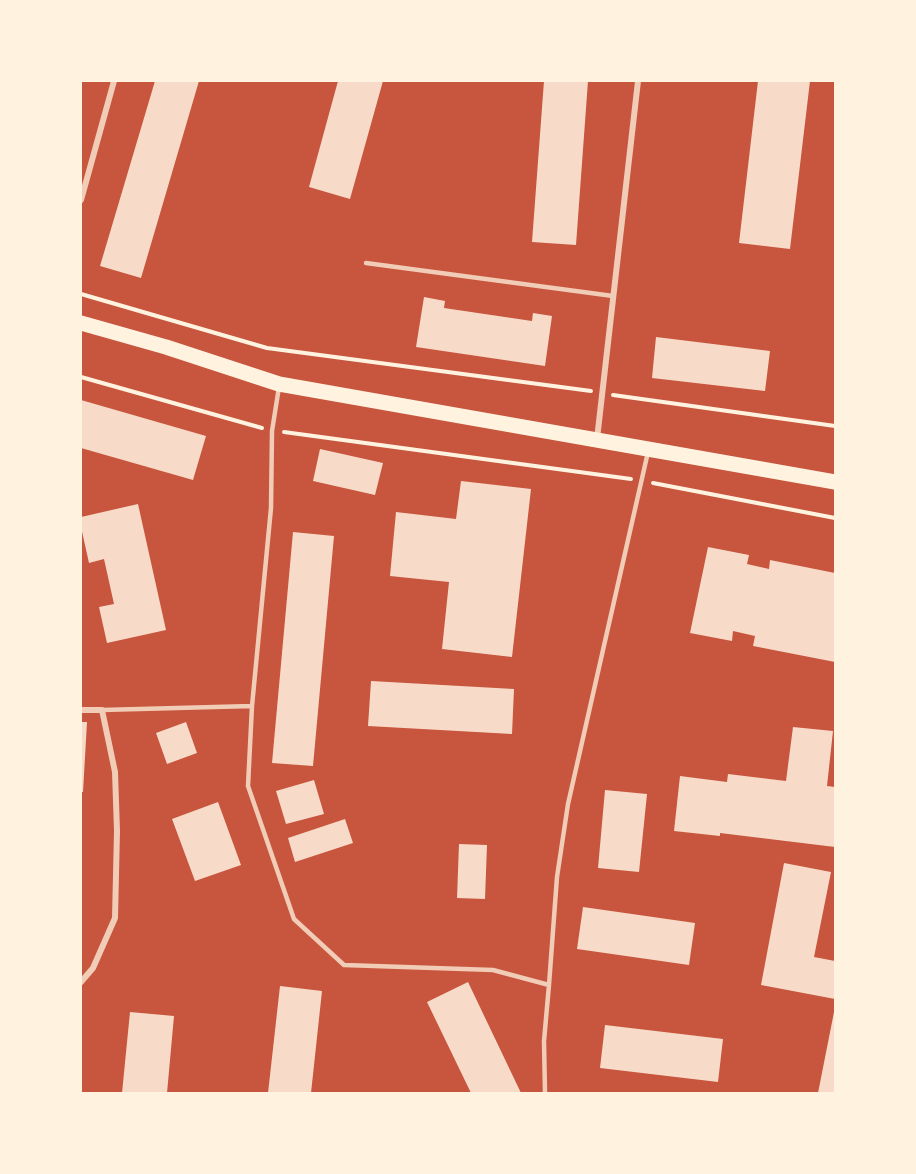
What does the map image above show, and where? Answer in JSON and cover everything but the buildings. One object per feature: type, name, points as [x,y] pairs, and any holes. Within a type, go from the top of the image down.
[{"type":"main road","points":[[81,323],[166,347],[279,384],[835,482]]},
{"type":"street","points":[[81,200],[114,81]]},
{"type":"street","points":[[597,439],[638,81]]},
{"type":"street","points":[[81,710],[102,710],[114,772],[117,831],[114,918],[93,968],[81,982]]},
{"type":"lane","points":[[366,263],[613,296]]},
{"type":"lane","points":[[279,384],[272,431],[271,508],[252,706],[248,786],[294,920],[344,965],[493,969],[549,985]]},
{"type":"lane","points":[[545,1093],[544,1041],[557,877],[568,804],[649,449]]},
{"type":"lane","points":[[102,710],[252,706]]},
{"type":"path","points":[[81,294],[267,348],[835,426]]},
{"type":"path","points":[[81,377],[272,431],[642,481],[835,518]]}]
